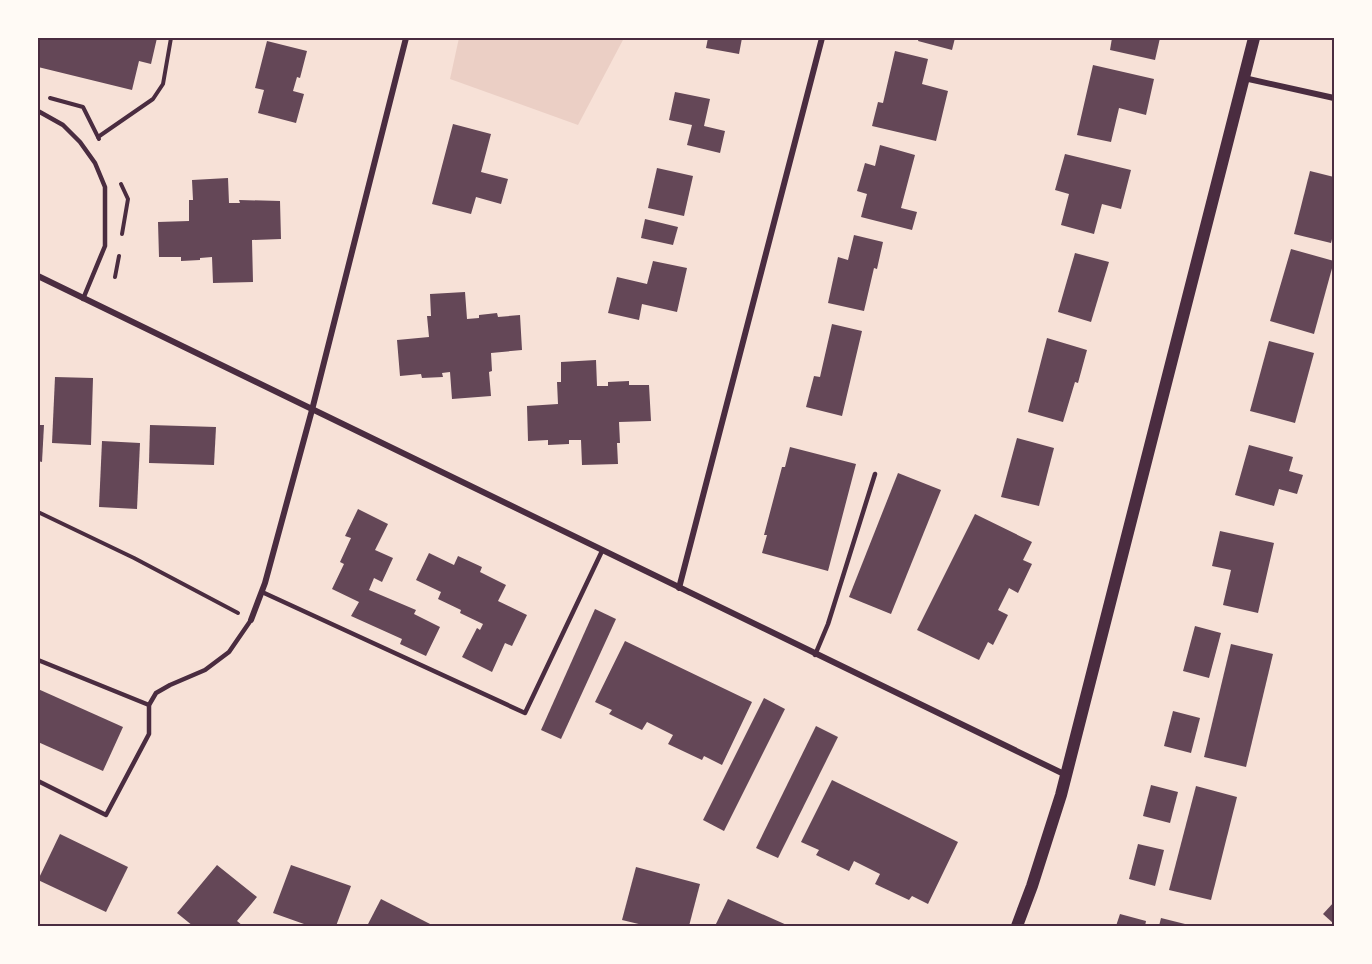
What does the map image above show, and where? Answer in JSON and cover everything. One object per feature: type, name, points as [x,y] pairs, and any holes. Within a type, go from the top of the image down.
[{"type":"main road","points":[[1017,927],[1066,775],[1254,38]]},
{"type":"street","points":[[251,620],[262,592],[312,410],[406,38]]},
{"type":"street","points":[[679,588],[822,38]]},
{"type":"street","points":[[1244,78],[1335,98]]},
{"type":"street","points":[[38,276],[1066,775]]},
{"type":"lane","points":[[38,111],[63,125],[80,142],[94,163],[105,188],[105,246],[83,299]]},
{"type":"lane","points":[[815,655],[828,624],[875,474]]},
{"type":"lane","points":[[262,592],[525,713],[602,551]]},
{"type":"lane","points":[[38,781],[106,816],[149,734],[149,705],[156,693],[205,670],[229,652],[251,620]]},
{"type":"lane","points":[[38,660],[149,705]]},
{"type":"path","points":[[98,138],[153,99],[163,84],[171,38]]},
{"type":"path","points":[[38,512],[135,558],[251,620]]},
{"type":"shaded area","points":[[459,38],[624,38],[578,125],[450,79]]},
{"type":"building","points":[[38,38],[157,38],[151,64],[139,61],[132,90],[38,67]]},
{"type":"building","points":[[708,38],[742,38],[739,54],[706,48]]},
{"type":"building","points":[[919,38],[955,38],[952,50],[918,41]]},
{"type":"building","points":[[1112,38],[1160,38],[1155,60],[1110,50]]},
{"type":"building","points":[[267,41],[307,51],[300,78],[297,77],[293,91],[304,94],[296,123],[258,113],[264,90],[255,88]]},
{"type":"building","points":[[895,51],[928,59],[922,84],[948,91],[936,141],[872,126],[878,102],[883,103]]},
{"type":"building","points":[[1093,65],[1154,79],[1146,115],[1119,108],[1111,142],[1077,135]]},
{"type":"building","points":[[675,92],[710,99],[704,126],[725,131],[720,153],[687,145],[692,125],[669,120]]},
{"type":"building","points":[[453,124],[491,134],[481,172],[508,179],[501,204],[476,197],[471,214],[432,204]]},
{"type":"building","points":[[880,145],[915,155],[901,208],[917,212],[912,230],[861,217],[867,194],[857,191],[865,163],[875,166]]},
{"type":"building","points":[[1065,154],[1131,170],[1121,209],[1102,204],[1094,234],[1061,225],[1069,194],[1055,190]]},
{"type":"building","points":[[657,168],[693,176],[684,216],[648,208]]},
{"type":"building","points":[[1310,171],[1334,177],[1334,231],[1331,243],[1294,234]]},
{"type":"building","points":[[228,178],[229,203],[240,203],[239,200],[280,201],[281,239],[252,240],[253,282],[213,283],[212,257],[181,261],[181,257],[159,257],[158,222],[189,221],[189,200],[193,200],[192,180]]},
{"type":"building","points":[[645,219],[678,227],[673,245],[641,238]]},
{"type":"building","points":[[854,235],[883,242],[864,311],[828,303],[838,257],[848,260]]},
{"type":"building","points":[[1291,249],[1334,261],[1314,334],[1270,321]]},
{"type":"building","points":[[1075,253],[1109,262],[1091,322],[1058,312]]},
{"type":"building","points":[[653,261],[687,268],[677,312],[642,304],[639,320],[608,313],[617,277],[647,284]]},
{"type":"building","points":[[465,292],[467,319],[497,313],[498,317],[520,315],[522,350],[491,353],[492,371],[489,372],[491,396],[452,399],[450,372],[442,373],[443,377],[422,378],[421,374],[400,376],[397,340],[429,337],[427,316],[431,316],[430,294]]},
{"type":"building","points":[[832,324],[862,331],[842,416],[806,407],[814,376],[820,377]]},
{"type":"building","points":[[1047,338],[1087,350],[1078,383],[1075,382],[1063,422],[1028,412]]},
{"type":"building","points":[[1269,341],[1314,353],[1295,423],[1250,411]]},
{"type":"building","points":[[596,360],[597,386],[608,386],[608,382],[629,381],[629,385],[649,385],[651,421],[619,422],[618,464],[582,465],[581,440],[569,440],[569,444],[548,445],[548,440],[528,441],[527,406],[558,404],[557,382],[561,382],[561,362]]},
{"type":"building","points":[[55,377],[93,378],[91,445],[52,443]]},
{"type":"building","points":[[38,425],[44,425],[42,462],[38,461]]},
{"type":"building","points":[[150,425],[216,427],[214,465],[149,463]]},
{"type":"building","points":[[1017,438],[1054,448],[1039,506],[1001,497]]},
{"type":"building","points":[[102,441],[140,443],[137,509],[99,507]]},
{"type":"building","points":[[1249,445],[1293,457],[1289,471],[1303,475],[1297,494],[1279,489],[1274,506],[1235,495]]},
{"type":"building","points":[[790,447],[856,464],[828,571],[762,553],[767,535],[764,535],[782,467],[785,467]]},
{"type":"building","points":[[898,473],[941,490],[891,614],[849,597]]},
{"type":"building","points":[[358,509],[388,524],[375,550],[393,558],[382,582],[374,578],[369,590],[416,610],[414,614],[440,627],[426,656],[400,644],[402,639],[351,616],[359,602],[332,589],[344,564],[340,562],[351,538],[345,536]]},
{"type":"building","points":[[975,514],[1032,542],[1023,560],[1032,564],[1018,593],[1009,588],[998,610],[1008,615],[993,645],[988,642],[979,660],[917,630]]},
{"type":"building","points":[[1220,531],[1274,543],[1258,613],[1223,605],[1231,570],[1212,566]]},
{"type":"building","points":[[429,553],[454,565],[458,556],[482,567],[480,572],[506,585],[498,601],[527,615],[512,646],[505,643],[492,672],[462,657],[477,628],[480,630],[483,624],[438,599],[441,592],[416,580]]},
{"type":"building","points":[[595,609],[616,619],[561,739],[541,730]]},
{"type":"building","points":[[1195,626],[1221,633],[1209,678],[1183,671]]},
{"type":"building","points":[[625,641],[752,702],[722,765],[704,756],[702,760],[668,744],[673,735],[647,722],[642,730],[609,714],[612,710],[595,702]]},
{"type":"building","points":[[1231,644],[1273,654],[1246,767],[1204,757]]},
{"type":"building","points":[[38,689],[123,727],[103,771],[38,742]]},
{"type":"building","points":[[764,698],[785,709],[724,831],[703,820]]},
{"type":"building","points":[[1173,711],[1200,718],[1191,753],[1164,746]]},
{"type":"building","points":[[816,726],[838,737],[778,858],[756,848]]},
{"type":"building","points":[[832,780],[958,842],[928,904],[912,896],[909,900],[875,884],[880,874],[854,861],[849,871],[816,855],[819,850],[801,842]]},
{"type":"building","points":[[1151,785],[1178,792],[1170,823],[1143,816]]},
{"type":"building","points":[[1196,786],[1237,797],[1211,900],[1169,890]]},
{"type":"building","points":[[60,834],[128,867],[106,912],[38,880]]},
{"type":"building","points":[[1138,844],[1164,850],[1155,886],[1129,879]]},
{"type":"building","points":[[217,865],[257,897],[237,921],[243,926],[193,926],[177,913]]},
{"type":"building","points":[[291,865],[351,886],[336,926],[303,926],[304,924],[273,913]]},
{"type":"building","points":[[636,867],[700,884],[689,926],[647,926],[622,920]]},
{"type":"building","points":[[381,899],[434,926],[367,926]]},
{"type":"building","points":[[728,899],[789,926],[715,926]]},
{"type":"building","points":[[1334,902],[1334,924],[1323,914]]},
{"type":"building","points":[[1120,914],[1146,921],[1145,926],[1116,926]]},
{"type":"building","points":[[1161,918],[1193,926],[1159,926]]}]
